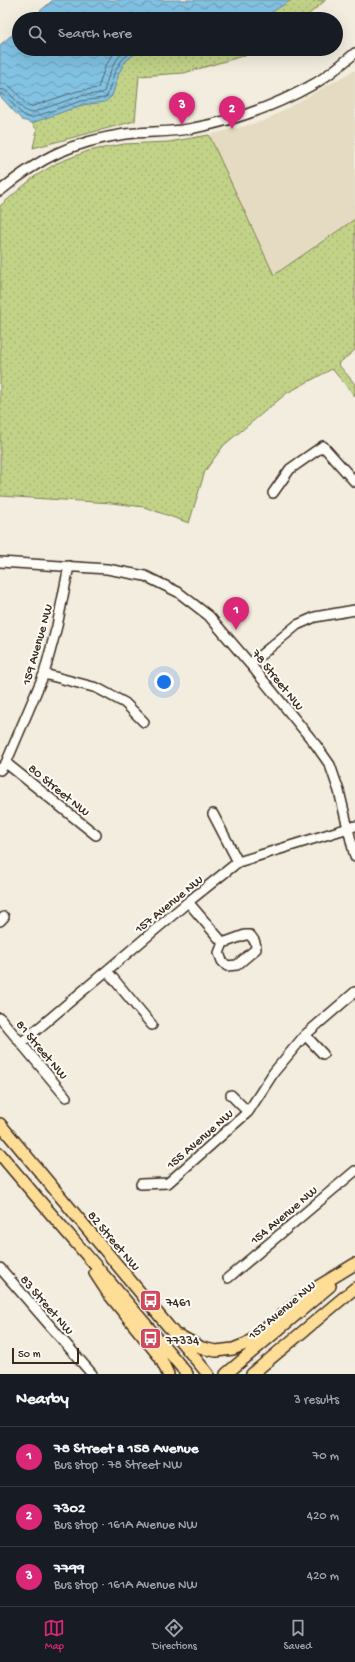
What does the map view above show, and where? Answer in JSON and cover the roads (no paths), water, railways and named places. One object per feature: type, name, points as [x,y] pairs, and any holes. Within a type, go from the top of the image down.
[{"type":"main road","name":"82 Street NW","points":[[0,1124],[208,1374]]},
{"type":"main road","points":[[0,1154],[80,1249],[130,1304],[187,1374]]},
{"type":"main road","points":[[80,1249],[108,1293],[160,1356],[168,1374]]},
{"type":"main road","points":[[174,1332],[202,1348],[216,1351],[233,1349],[248,1343],[314,1289],[355,1265]]},
{"type":"main road","name":"153 Avenue NW","points":[[226,1374],[355,1265]]},
{"type":"main road","points":[[252,1374],[355,1288]]},
{"type":"main road","points":[[264,1374],[272,1361],[286,1345]]},
{"type":"street","points":[[0,191],[29,168],[45,158],[74,146],[126,134],[194,128],[241,116],[264,108],[315,84],[355,53]]},
{"type":"street","points":[[273,493],[290,469],[323,446],[355,482]]},
{"type":"street","name":"78 Street NW","points":[[0,562],[107,569],[145,576],[178,592],[209,616],[316,745],[330,765],[351,827],[355,857]]},
{"type":"street","name":"159 Avenue NW","points":[[3,767],[44,674],[57,626],[69,566]]},
{"type":"street","points":[[250,664],[297,625],[315,617],[355,610]]},
{"type":"street","points":[[44,674],[97,688],[125,703],[144,722]]},
{"type":"street","name":"80 Street NW","points":[[3,767],[96,835]]},
{"type":"street","points":[[213,814],[238,862]]},
{"type":"street","name":"157 Avenue NW","points":[[21,1043],[188,902],[238,862],[351,827]]},
{"type":"street","points":[[188,902],[223,943]]},
{"type":"street","points":[[107,970],[152,1025]]},
{"type":"street","name":"155 Avenue NW","points":[[141,1184],[168,1182],[248,1112],[274,1072],[305,1035],[355,992]]},
{"type":"street","name":"81 Street NW","points":[[0,1018],[66,1097]]},
{"type":"street","points":[[305,1035],[324,1054]]},
{"type":"street","name":"155 Avenue NW","points":[[231,1095],[248,1112]]},
{"type":"street","name":"154 Avenue NW","points":[[228,1278],[355,1171]]},
{"type":"street","name":"83 Street NW","points":[[0,1268],[92,1374]]},
{"type":"water","points":[[53,0],[291,0],[272,12],[39,12]]},
{"type":"water","points":[[12,35],[12,56],[132,56],[125,62],[119,73],[112,96],[105,102],[82,105],[32,123],[22,120],[0,96],[0,45]]},
{"type":"place","name":"7799","points":[[182,125]]},
{"type":"place","name":"7302","points":[[232,129]]},
{"type":"place","name":"78 Street & 158 Avenue","points":[[236,630]]},
{"type":"place","name":"7461","points":[[151,1301]]},
{"type":"place","name":"77334","points":[[150,1339]]}]
